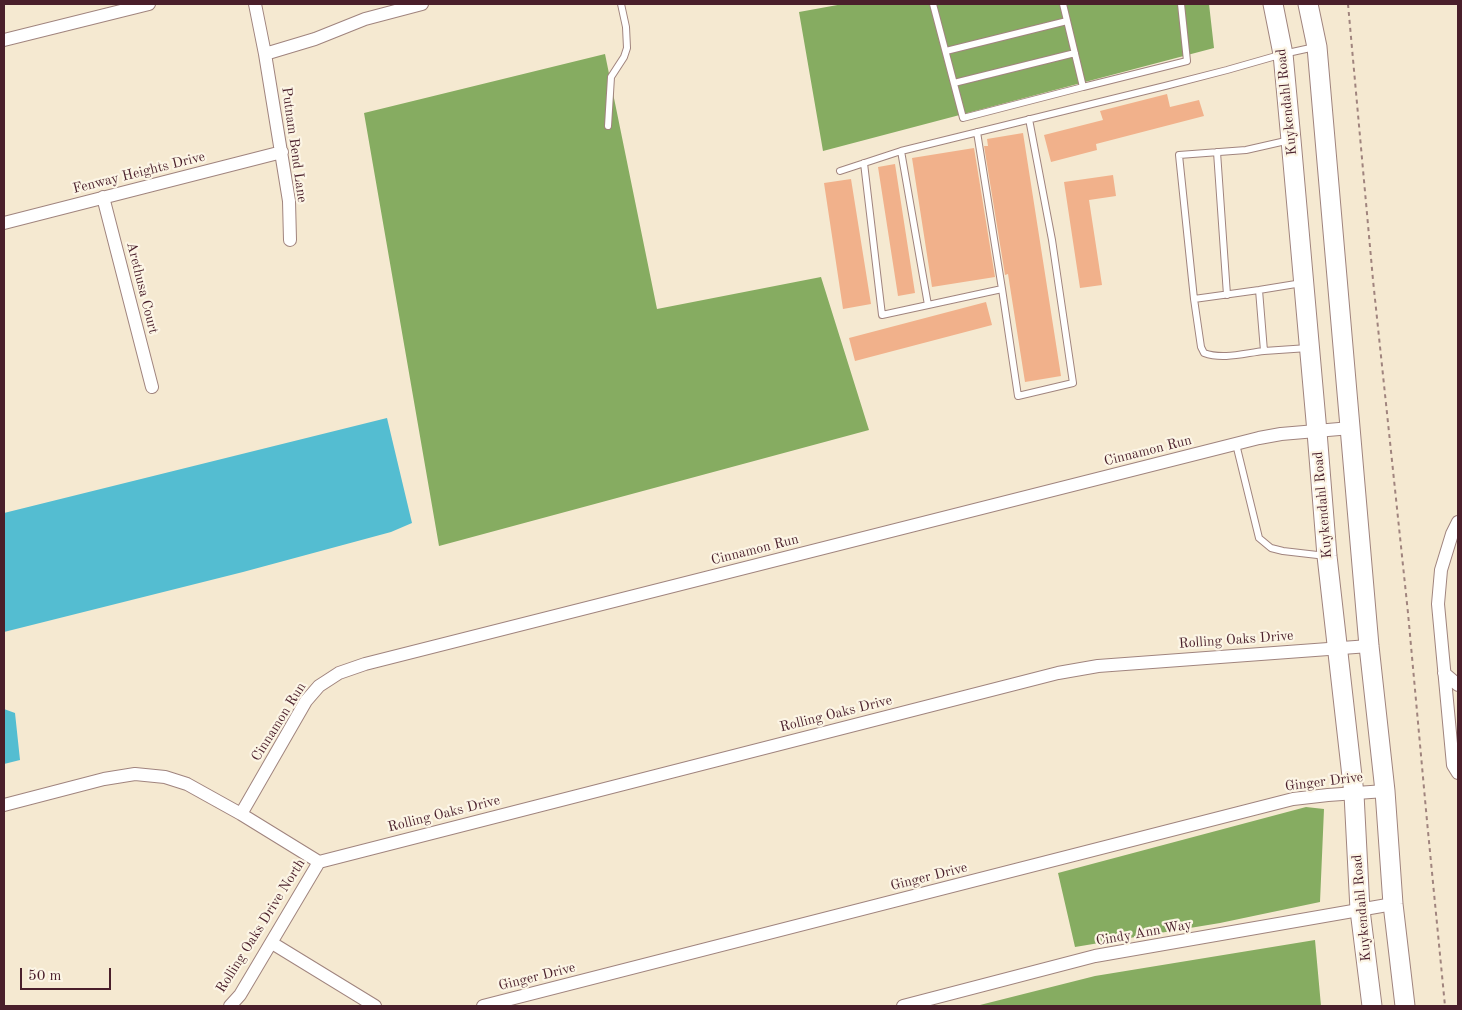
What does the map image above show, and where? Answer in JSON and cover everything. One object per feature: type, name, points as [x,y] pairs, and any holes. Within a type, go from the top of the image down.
[{"type":"main road","name":"Kuykendahl Road","points":[[1273,4],[1283,54],[1327,556],[1354,794],[1360,910],[1372,1006]]},
{"type":"main road","points":[[1308,4],[1317,47],[1369,646],[1385,791],[1393,904],[1405,1006]]},
{"type":"street","points":[[4,40],[148,4]]},
{"type":"street","name":"Putnam Bend Lane","points":[[255,4],[282,152],[289,201],[290,240]]},
{"type":"street","points":[[265,54],[315,39],[365,19],[422,4]]},
{"type":"street","name":"Fenway Heights Drive","points":[[4,222],[282,152]]},
{"type":"street","name":"Arethusa Court","points":[[103,197],[152,387]]},
{"type":"street","name":"Cinnamon Run","points":[[241,814],[306,701],[319,686],[339,673],[375,662],[1259,438],[1281,434],[1351,428]]},
{"type":"street","points":[[1458,522],[1452,534],[1441,570],[1438,604],[1453,765],[1458,773]]},
{"type":"street","name":"Rolling Oaks Drive","points":[[319,862],[1058,673],[1098,666],[1369,646]]},
{"type":"street","points":[[1444,673],[1458,685]]},
{"type":"street","points":[[4,805],[104,779],[135,774],[166,777],[187,784],[241,814],[319,862]]},
{"type":"street","name":"Ginger Drive","points":[[483,1006],[1293,799],[1385,791]]},
{"type":"street","name":"Rolling Oaks Drive North","points":[[230,1006],[240,995],[319,862]]},
{"type":"street","name":"Cindy Ann Way","points":[[904,1006],[1096,956],[1393,904]]},
{"type":"street","points":[[272,943],[375,1006]]},
{"type":"lane","points":[[608,126],[611,77],[624,57],[627,48],[622,4]]},
{"type":"lane","points":[[933,4],[963,118],[1187,61],[1180,4]]},
{"type":"lane","points":[[1063,4],[1083,87]]},
{"type":"lane","points":[[946,51],[1067,21]]},
{"type":"lane","points":[[840,171],[901,151],[1317,47]]},
{"type":"lane","points":[[954,83],[1075,52]]},
{"type":"lane","points":[[977,132],[1018,396],[1073,383],[1052,240],[1029,119]]},
{"type":"lane","points":[[1291,140],[1246,150],[1179,155],[1194,298],[1201,347],[1204,353],[1211,356],[1224,356],[1310,348]]},
{"type":"lane","points":[[901,151],[928,305]]},
{"type":"lane","points":[[1217,152],[1227,294]]},
{"type":"lane","points":[[864,163],[882,315],[1002,289]]},
{"type":"lane","points":[[1194,298],[1304,283]]},
{"type":"lane","points":[[1260,290],[1264,351]]},
{"type":"lane","points":[[1236,444],[1259,538],[1271,548],[1283,552],[1327,556]]},
{"type":"path","points":[[1348,4],[1373,280],[1408,613],[1426,821],[1445,1006]]},
{"type":"green space","points":[[843,4],[1209,4],[1214,48],[823,151],[799,12]]},
{"type":"green space","points":[[605,54],[657,309],[821,277],[869,430],[439,546],[364,113]]},
{"type":"green space","points":[[1306,807],[1324,809],[1320,902],[1220,923],[1075,947],[1058,873]]},
{"type":"green space","points":[[1315,940],[1321,1006],[976,1006],[1095,976]]},
{"type":"water","points":[[387,418],[412,523],[391,532],[243,572],[4,632],[4,513]]},
{"type":"water","points":[[4,709],[15,713],[20,760],[4,764]]},
{"type":"building","points":[[1167,94],[1170,107],[1199,100],[1204,116],[1096,144],[1097,150],[1051,162],[1044,135],[1103,120],[1100,111]]},
{"type":"building","points":[[1023,133],[1061,376],[1025,382],[1008,274],[1005,275],[984,146],[988,146],[987,139]]},
{"type":"building","points":[[974,148],[995,277],[932,287],[912,158]]},
{"type":"building","points":[[895,164],[915,293],[898,296],[878,167]]},
{"type":"building","points":[[1113,175],[1116,196],[1089,200],[1102,285],[1080,288],[1064,182]]},
{"type":"building","points":[[851,179],[871,304],[843,309],[824,183]]},
{"type":"building","points":[[986,302],[992,325],[855,361],[849,338]]}]
